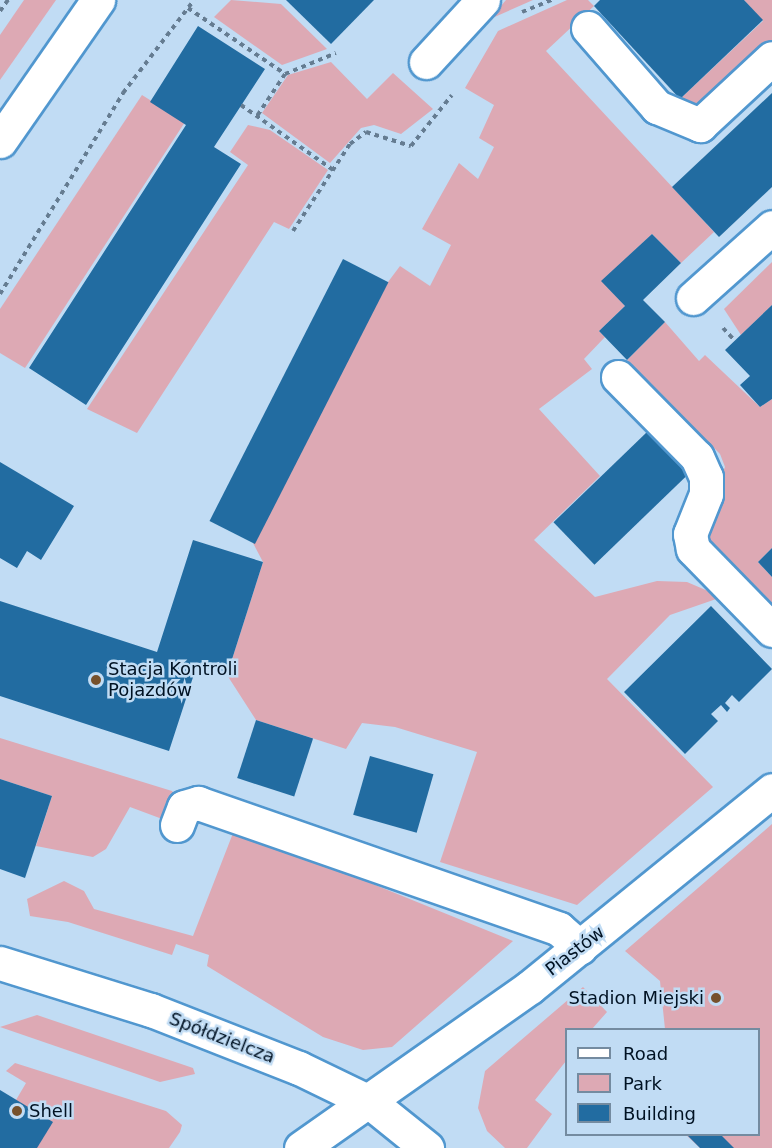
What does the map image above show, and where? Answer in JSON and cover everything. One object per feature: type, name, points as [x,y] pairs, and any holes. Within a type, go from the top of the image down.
[{"type":"street","points":[[0,141],[98,0]]},
{"type":"street","points":[[426,62],[483,0]]},
{"type":"street","points":[[588,28],[657,107],[700,125],[772,58]]},
{"type":"street","points":[[693,298],[772,227]]},
{"type":"street","points":[[618,377],[697,458],[706,477],[706,494],[690,534],[693,549],[772,630]]},
{"type":"street","name":"Piastów","points":[[301,1148],[371,1103],[580,947],[772,790]]},
{"type":"street","points":[[177,825],[184,807],[198,803],[559,929],[580,947]]},
{"type":"street","name":"Spółdzielcza","points":[[0,963],[232,1039],[371,1103],[428,1148]]},
{"type":"path","points":[[0,11],[8,0]]},
{"type":"path","points":[[0,294],[123,93],[194,0]]},
{"type":"path","points":[[188,8],[285,74]]},
{"type":"path","points":[[257,116],[285,74],[336,53]]},
{"type":"path","points":[[293,231],[350,144],[366,132],[411,146],[454,98],[426,62]]},
{"type":"path","points":[[241,105],[333,170]]},
{"type":"green space","points":[[24,0],[56,0],[0,80],[0,35]]},
{"type":"green space","points":[[231,0],[281,4],[327,49],[282,65],[214,17]]},
{"type":"green space","points":[[506,0],[533,0],[490,19]]},
{"type":"green space","points":[[567,0],[588,0],[594,6],[546,51],[714,232],[681,263],[652,234],[602,281],[625,306],[599,331],[605,337],[584,359],[592,369],[539,409],[600,476],[534,540],[595,597],[657,581],[687,582],[722,597],[670,615],[607,679],[713,787],[577,905],[440,862],[477,752],[395,727],[362,723],[346,749],[256,720],[227,675],[263,562],[253,543],[388,282],[400,266],[430,286],[451,245],[422,229],[459,163],[478,179],[494,147],[479,138],[494,105],[465,88],[498,31]]},
{"type":"green space","points":[[744,0],[772,0],[772,49],[692,112],[680,99],[763,21]]},
{"type":"green space","points":[[331,62],[367,99],[393,73],[433,109],[401,134],[374,125],[361,128],[330,163],[262,113],[288,75]]},
{"type":"green space","points":[[142,95],[185,122],[25,368],[0,353],[0,309]]},
{"type":"green space","points":[[248,125],[270,130],[328,170],[289,229],[274,222],[137,433],[87,409],[248,165],[230,152]]},
{"type":"green space","points":[[772,262],[772,305],[741,335],[724,309]]},
{"type":"green space","points":[[665,322],[699,361],[705,355],[760,407],[772,399],[772,548],[758,562],[772,577],[772,611],[706,539],[711,534],[701,525],[725,467],[720,454],[627,360]]},
{"type":"green space","points":[[0,738],[172,791],[181,803],[173,823],[130,807],[106,849],[93,857],[36,846],[52,796],[0,779]]},
{"type":"green space","name":"Stadion Miejski","points":[[772,824],[772,1148],[700,1148],[687,1136],[760,1136],[760,1028],[665,1028],[660,981],[625,951]]},
{"type":"green space","points":[[235,828],[513,941],[392,1047],[363,1050],[323,1037],[207,966],[209,955],[176,944],[172,955],[68,922],[30,916],[27,899],[64,881],[84,891],[94,909],[193,936]]},
{"type":"green space","points":[[583,987],[607,1012],[593,1028],[565,1028],[565,1062],[535,1100],[552,1114],[527,1148],[505,1148],[487,1131],[478,1108],[485,1071]]},
{"type":"green space","points":[[37,1015],[193,1068],[195,1074],[160,1082],[0,1027]]},
{"type":"green space","points":[[15,1063],[166,1111],[182,1125],[180,1132],[169,1148],[37,1148],[16,1100],[26,1083],[6,1071]]},
{"type":"building","points":[[286,0],[374,0],[331,44]]},
{"type":"building","points":[[600,0],[744,0],[763,20],[680,99],[594,6]]},
{"type":"building","points":[[198,26],[265,69],[214,147],[241,164],[86,405],[29,368],[186,125],[150,102]]},
{"type":"building","points":[[772,93],[772,187],[719,237],[672,187]]},
{"type":"building","points":[[652,234],[681,263],[643,300],[665,322],[627,360],[599,331],[625,306],[601,281]]},
{"type":"building","points":[[343,259],[388,282],[255,544],[210,521]]},
{"type":"building","points":[[772,305],[772,399],[760,407],[740,385],[750,376],[725,350]]},
{"type":"building","points":[[647,432],[688,474],[594,565],[553,522]]},
{"type":"building","points":[[0,462],[74,506],[41,560],[27,551],[17,568],[0,558]]},
{"type":"building","name":"Stacja Kontroli Pojazdów","points":[[193,540],[263,562],[227,675],[197,665],[169,751],[0,696],[0,601],[157,652]]},
{"type":"building","points":[[772,548],[772,577],[758,562]]},
{"type":"building","points":[[711,606],[772,669],[739,702],[732,695],[725,703],[730,708],[727,712],[721,705],[711,714],[718,721],[685,754],[624,692]]},
{"type":"building","points":[[256,720],[313,739],[294,797],[237,778]]},
{"type":"building","points":[[370,756],[433,774],[417,833],[353,815]]},
{"type":"building","points":[[0,779],[52,796],[25,878],[0,869]]},
{"type":"building","name":"Shell","points":[[0,1090],[53,1122],[37,1148],[0,1148]]},
{"type":"building","points":[[688,1136],[722,1136],[734,1148],[700,1148]]},
{"type":"place","name":"Stacja Kontroli Pojazdów","points":[[96,680]]},
{"type":"place","name":"Stadion Miejski","points":[[716,998]]},
{"type":"place","name":"Shell","points":[[17,1111]]}]
